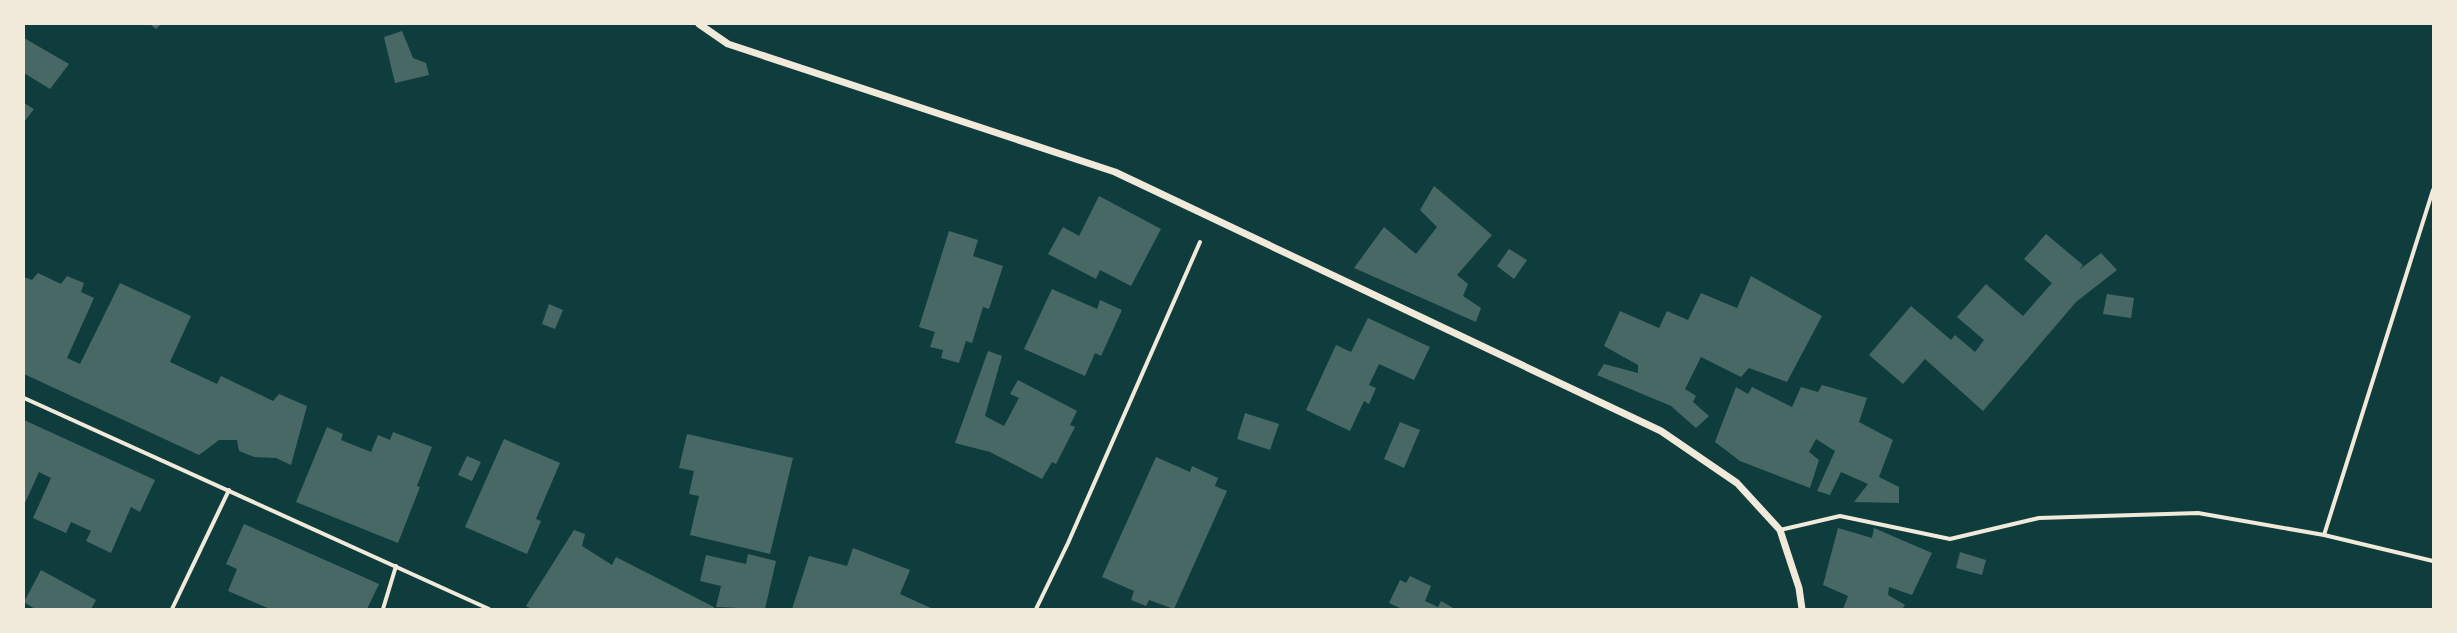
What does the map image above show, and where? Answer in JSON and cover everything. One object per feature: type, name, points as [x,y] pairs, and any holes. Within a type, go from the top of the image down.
[{"type":"street","points":[[699,24],[728,44],[1115,172],[1661,431],[1737,483],[1780,530],[1799,588],[1802,609]]},
{"type":"street","points":[[2324,535],[2433,190]]},
{"type":"street","points":[[1036,609],[1071,536],[1200,242]]},
{"type":"street","points":[[24,398],[489,609]]},
{"type":"street","points":[[172,609],[229,490]]},
{"type":"street","points":[[1780,530],[1840,516],[1950,539],[2039,518],[2198,513],[2324,535],[2433,561]]},
{"type":"street","points":[[382,609],[396,566]]},
{"type":"building","points":[[150,24],[161,24],[156,29]]},
{"type":"building","points":[[402,31],[413,58],[426,63],[429,75],[395,83],[384,37]]},
{"type":"building","points":[[24,38],[69,64],[50,89],[24,73]]},
{"type":"building","points":[[24,103],[34,109],[24,122]]},
{"type":"building","points":[[1434,186],[1492,235],[1457,275],[1468,284],[1463,296],[1481,308],[1476,322],[1354,268],[1384,227],[1416,254],[1437,227],[1420,210]]},
{"type":"building","points":[[1099,196],[1161,229],[1131,286],[1100,270],[1096,279],[1048,254],[1063,227],[1079,236]]},
{"type":"building","points":[[949,231],[978,240],[973,256],[1003,266],[989,309],[983,307],[972,343],[966,341],[959,363],[941,358],[943,350],[930,347],[935,332],[919,327]]},
{"type":"building","points":[[2046,234],[2083,265],[2079,270],[2101,253],[2117,270],[2076,302],[1983,411],[1925,359],[1903,384],[1869,355],[1911,306],[1951,340],[1955,335],[1975,352],[1984,340],[1957,317],[1986,284],[2023,316],[2052,283],[2024,259]]},
{"type":"building","points":[[1509,249],[1527,260],[1514,279],[1497,266]]},
{"type":"building","points":[[38,273],[61,284],[67,276],[84,283],[81,292],[94,298],[67,358],[80,364],[120,283],[191,316],[170,362],[217,384],[221,376],[273,401],[279,394],[307,406],[291,465],[276,458],[254,457],[239,451],[237,440],[219,440],[199,455],[24,374],[24,277],[32,280]]},
{"type":"building","points":[[1751,276],[1822,316],[1787,382],[1749,368],[1741,377],[1701,357],[1685,389],[1696,396],[1693,402],[1709,416],[1696,428],[1671,406],[1597,375],[1604,364],[1638,373],[1638,365],[1604,346],[1620,311],[1659,328],[1667,311],[1688,320],[1701,293],[1737,308]]},
{"type":"building","points":[[1052,289],[1097,309],[1100,300],[1122,310],[1101,356],[1095,353],[1085,376],[1024,349]]},
{"type":"building","points":[[2107,294],[2134,298],[2131,318],[2103,314]]},
{"type":"building","points":[[549,304],[563,310],[555,329],[542,324]]},
{"type":"building","points":[[1368,318],[1430,347],[1414,380],[1379,364],[1369,385],[1376,388],[1369,404],[1364,401],[1350,431],[1306,410],[1336,345],[1351,352]]},
{"type":"building","points":[[988,351],[1002,356],[985,416],[1004,426],[1019,398],[1010,394],[1018,380],[1077,411],[1070,425],[1075,427],[1056,464],[1052,462],[1042,479],[990,452],[955,443]]},
{"type":"building","points":[[1822,385],[1867,398],[1859,422],[1893,440],[1879,477],[1899,487],[1899,503],[1854,502],[1868,484],[1841,472],[1830,495],[1817,491],[1835,451],[1816,439],[1809,452],[1819,460],[1810,488],[1740,461],[1715,442],[1736,387],[1748,394],[1752,387],[1792,407],[1801,387],[1818,392]]},
{"type":"building","points":[[1245,413],[1279,424],[1270,450],[1237,439]]},
{"type":"building","points":[[24,420],[155,480],[140,512],[131,507],[111,553],[86,541],[91,531],[71,522],[66,533],[33,518],[51,478],[39,472],[24,505]]},
{"type":"building","points":[[1400,422],[1420,430],[1404,468],[1384,459]]},
{"type":"building","points":[[327,427],[343,434],[341,440],[371,452],[378,435],[390,440],[393,432],[432,447],[417,486],[420,487],[398,543],[296,502]]},
{"type":"building","points":[[687,434],[793,458],[770,554],[690,535],[699,496],[689,494],[694,471],[679,468]]},
{"type":"building","points":[[504,439],[560,463],[536,519],[541,521],[527,554],[465,527]]},
{"type":"building","points":[[467,456],[481,462],[472,481],[458,475]]},
{"type":"building","points":[[1156,457],[1190,472],[1192,466],[1218,478],[1215,486],[1227,491],[1174,609],[1149,600],[1146,606],[1131,600],[1134,591],[1102,577]]},
{"type":"building","points":[[244,524],[379,584],[367,609],[270,609],[228,591],[237,569],[226,564]]},
{"type":"building","points":[[1838,528],[1872,538],[1874,528],[1932,553],[1912,595],[1889,587],[1888,595],[1905,605],[1902,609],[1843,609],[1848,596],[1823,585]]},
{"type":"building","points":[[574,530],[585,534],[582,546],[612,565],[616,557],[714,607],[713,609],[532,609],[526,606]]},
{"type":"building","points":[[853,548],[910,570],[900,594],[933,609],[792,609],[809,556],[847,566]]},
{"type":"building","points":[[1960,552],[1986,560],[1982,575],[1956,568]]},
{"type":"building","points":[[748,554],[776,561],[765,609],[716,607],[721,586],[700,581],[706,555],[746,564]]},
{"type":"building","points":[[41,570],[96,600],[91,609],[35,609],[24,602]]},
{"type":"building","points":[[1410,576],[1431,586],[1425,601],[1438,607],[1441,601],[1455,609],[1402,609],[1389,603],[1400,580],[1406,583]]}]
